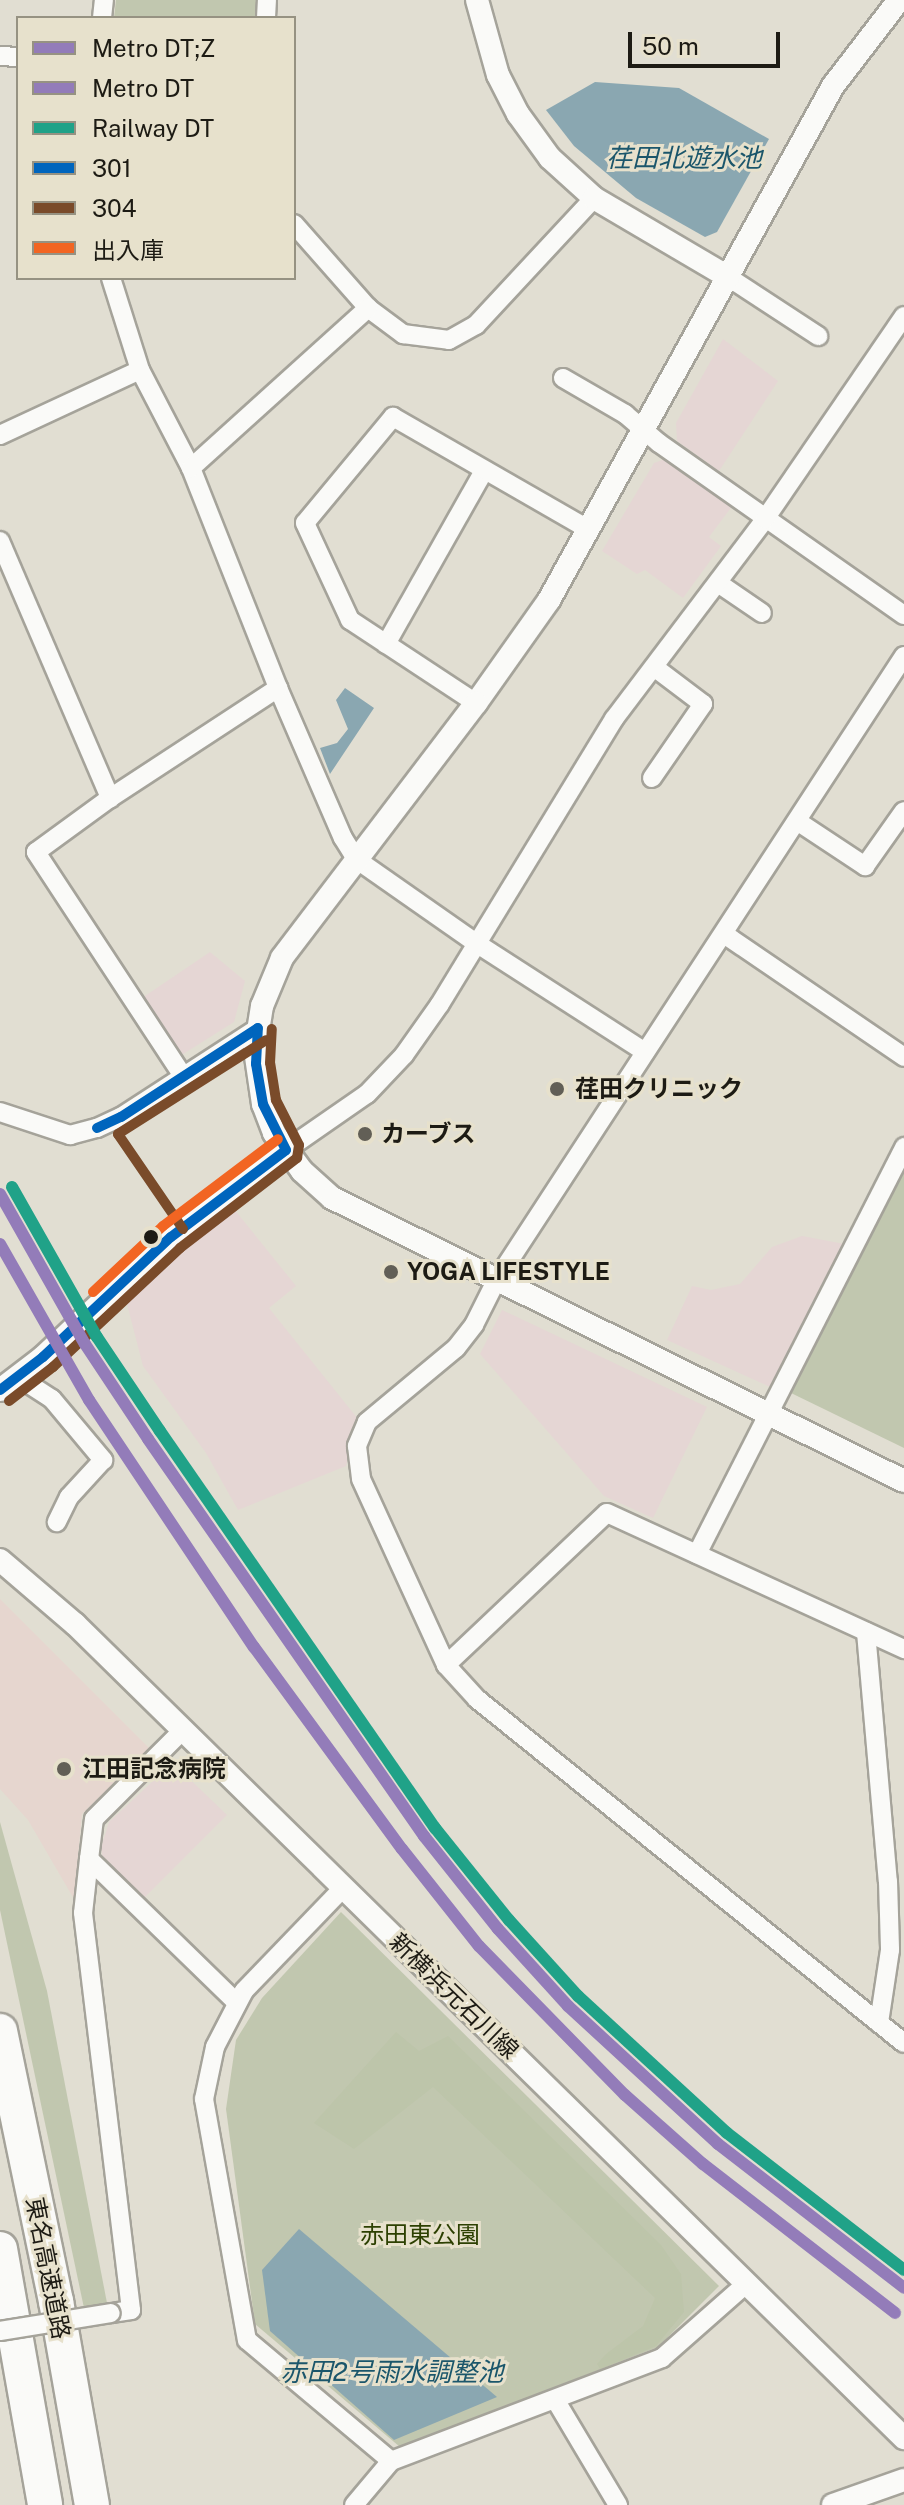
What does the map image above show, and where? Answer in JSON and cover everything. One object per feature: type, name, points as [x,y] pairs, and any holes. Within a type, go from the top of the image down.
[{"type":"highway","name":"東名高速道路","points":[[0,2031],[56,2301],[92,2505]]},
{"type":"highway","name":"東名高速道路","points":[[0,2249],[45,2505]]},
{"type":"street","points":[[477,0],[492,60],[518,114],[550,158],[594,198],[728,277],[818,336]]},
{"type":"street","points":[[899,0],[833,86],[549,600],[476,703],[282,958],[262,1006],[256,1064],[263,1104],[274,1133],[316,1186],[332,1198],[904,1481]]},
{"type":"street","points":[[296,226],[368,308],[403,334],[449,340],[476,325],[594,198]]},
{"type":"street","points":[[112,280],[140,370],[191,468],[278,688],[343,838],[356,859],[476,943],[645,1052]]},
{"type":"street","points":[[191,468],[368,308]]},
{"type":"street","points":[[57,1522],[69,1497],[103,1460],[52,1399],[9,1383],[171,1237],[286,1150],[367,1094],[404,1055],[614,719],[765,519],[904,316]]},
{"type":"street","points":[[0,435],[140,370]]},
{"type":"street","points":[[563,378],[625,414],[765,519],[904,615]]},
{"type":"street","points":[[476,703],[350,620],[305,523],[393,417],[588,529]]},
{"type":"street","points":[[386,644],[484,471]]},
{"type":"street","points":[[0,541],[110,798]]},
{"type":"street","points":[[718,583],[762,613]]},
{"type":"street","points":[[904,656],[496,1281],[474,1325],[456,1348],[367,1422],[357,1446],[361,1479],[446,1665],[477,1699],[904,2043]]},
{"type":"street","points":[[652,778],[703,704],[654,667]]},
{"type":"street","points":[[183,1076],[36,852],[110,798],[278,688]]},
{"type":"street","points":[[797,821],[865,866],[904,811]]},
{"type":"street","points":[[724,934],[904,1057]]},
{"type":"street","points":[[0,1112],[70,1135],[121,1117],[258,1028]]},
{"type":"street","points":[[697,1554],[904,1147]]},
{"type":"street","points":[[446,1665],[607,1513],[904,1649]]},
{"type":"street","name":"新横浜元石川線","points":[[0,1560],[57,1606],[904,2438]]},
{"type":"street","points":[[866,1632],[888,1881],[890,1950],[879,2023]]},
{"type":"street","points":[[0,2331],[131,2310],[83,1913],[94,1819],[182,1731]]},
{"type":"street","points":[[89,1859],[237,2003]]},
{"type":"street","points":[[343,1888],[244,1991],[215,2047],[204,2099],[247,2340],[391,2461]]},
{"type":"street","points":[[354,2505],[391,2461],[556,2401],[662,2358],[747,2283]]},
{"type":"street","points":[[556,2401],[618,2505]]},
{"type":"street","points":[[833,2505],[904,2480]]},
{"type":"shaded area","points":[[723,339],[778,381],[719,471],[677,441],[676,423]]},
{"type":"shaded area","points":[[665,459],[733,505],[709,537],[721,546],[683,598],[645,570],[637,574],[602,551],[654,463]]},
{"type":"shaded area","points":[[210,952],[245,981],[234,1022],[180,1056],[139,1000]]},
{"type":"shaded area","points":[[234,1209],[296,1286],[269,1308],[358,1419],[346,1466],[238,1510],[206,1453],[143,1366],[127,1304],[181,1251]]},
{"type":"shaded area","points":[[802,1236],[844,1244],[770,1387],[667,1340],[692,1286],[711,1290],[740,1284],[772,1247]]},
{"type":"shaded area","points":[[502,1310],[707,1407],[653,1518],[604,1496],[480,1354]]},
{"type":"shaded area","name":"江田記念病院","points":[[0,1599],[149,1748],[82,1814],[74,1899],[28,1820],[0,1789]]},
{"type":"shaded area","points":[[177,1767],[227,1815],[141,1901],[104,1867],[101,1848],[109,1822],[167,1768]]},
{"type":"green space","points":[[116,0],[257,0],[256,16],[114,16]]},
{"type":"green space","points":[[904,1165],[904,1448],[791,1393]]},
{"type":"green space","points":[[0,1822],[47,1991],[107,2303],[84,2308],[0,1910]]},
{"type":"green space","name":"赤田東公園","points":[[341,1912],[719,2286],[658,2347],[400,2447],[255,2324],[226,2109],[236,2040],[262,1998]]},
{"type":"green space","points":[[396,2032],[419,2051],[448,2036],[661,2245],[681,2274],[684,2312],[656,2346],[600,2369],[597,2364],[606,2354],[643,2326],[655,2298],[433,2087],[354,2149],[314,2123]]},
{"type":"water","name":"荏田北遊水池","points":[[595,82],[679,88],[769,139],[717,232],[705,237],[636,198],[574,146],[546,110]]},
{"type":"water","points":[[345,688],[374,708],[330,774],[320,748],[337,743],[348,729],[336,700]]},
{"type":"water","name":"赤田2号雨水調整池","points":[[299,2229],[497,2397],[394,2440],[270,2331],[262,2270]]},
{"type":"metro line","name":"DT;Z","points":[[0,1194],[85,1344],[148,1439],[424,1836],[498,1929],[568,2006],[718,2144],[904,2288]]},
{"type":"metro line","name":"DT","points":[[0,1244],[89,1400],[254,1647],[402,1849],[479,1946],[625,2095],[703,2164],[895,2313]]},
{"type":"rail line","name":"DT","points":[[12,1187],[97,1337],[160,1431],[435,1828],[509,1920],[578,1996],[727,2133],[904,2270]]},
{"type":"transit line","name":"301","points":[[97,1128],[121,1117],[258,1028]]},
{"type":"transit line","name":"301","points":[[0,1390],[43,1357],[171,1237],[286,1150],[263,1104],[256,1064],[258,1028]]},
{"type":"transit line","name":"304","points":[[9,1401],[53,1367],[180,1248],[297,1158],[299,1145],[276,1100],[270,1063],[272,1029]]},
{"type":"transit line","name":"304","points":[[183,1229],[118,1134],[266,1040]]},
{"type":"transit line","name":"出入庫","points":[[93,1292],[163,1226],[278,1139]]},
{"type":"place","name":"荏田クリニック","points":[[557,1089]]},
{"type":"place","name":"カーブス","points":[[365,1134]]},
{"type":"place","name":"YOGA LIFESTYLE","points":[[391,1272]]},
{"type":"place","name":"江田記念病院","points":[[64,1769]]}]
